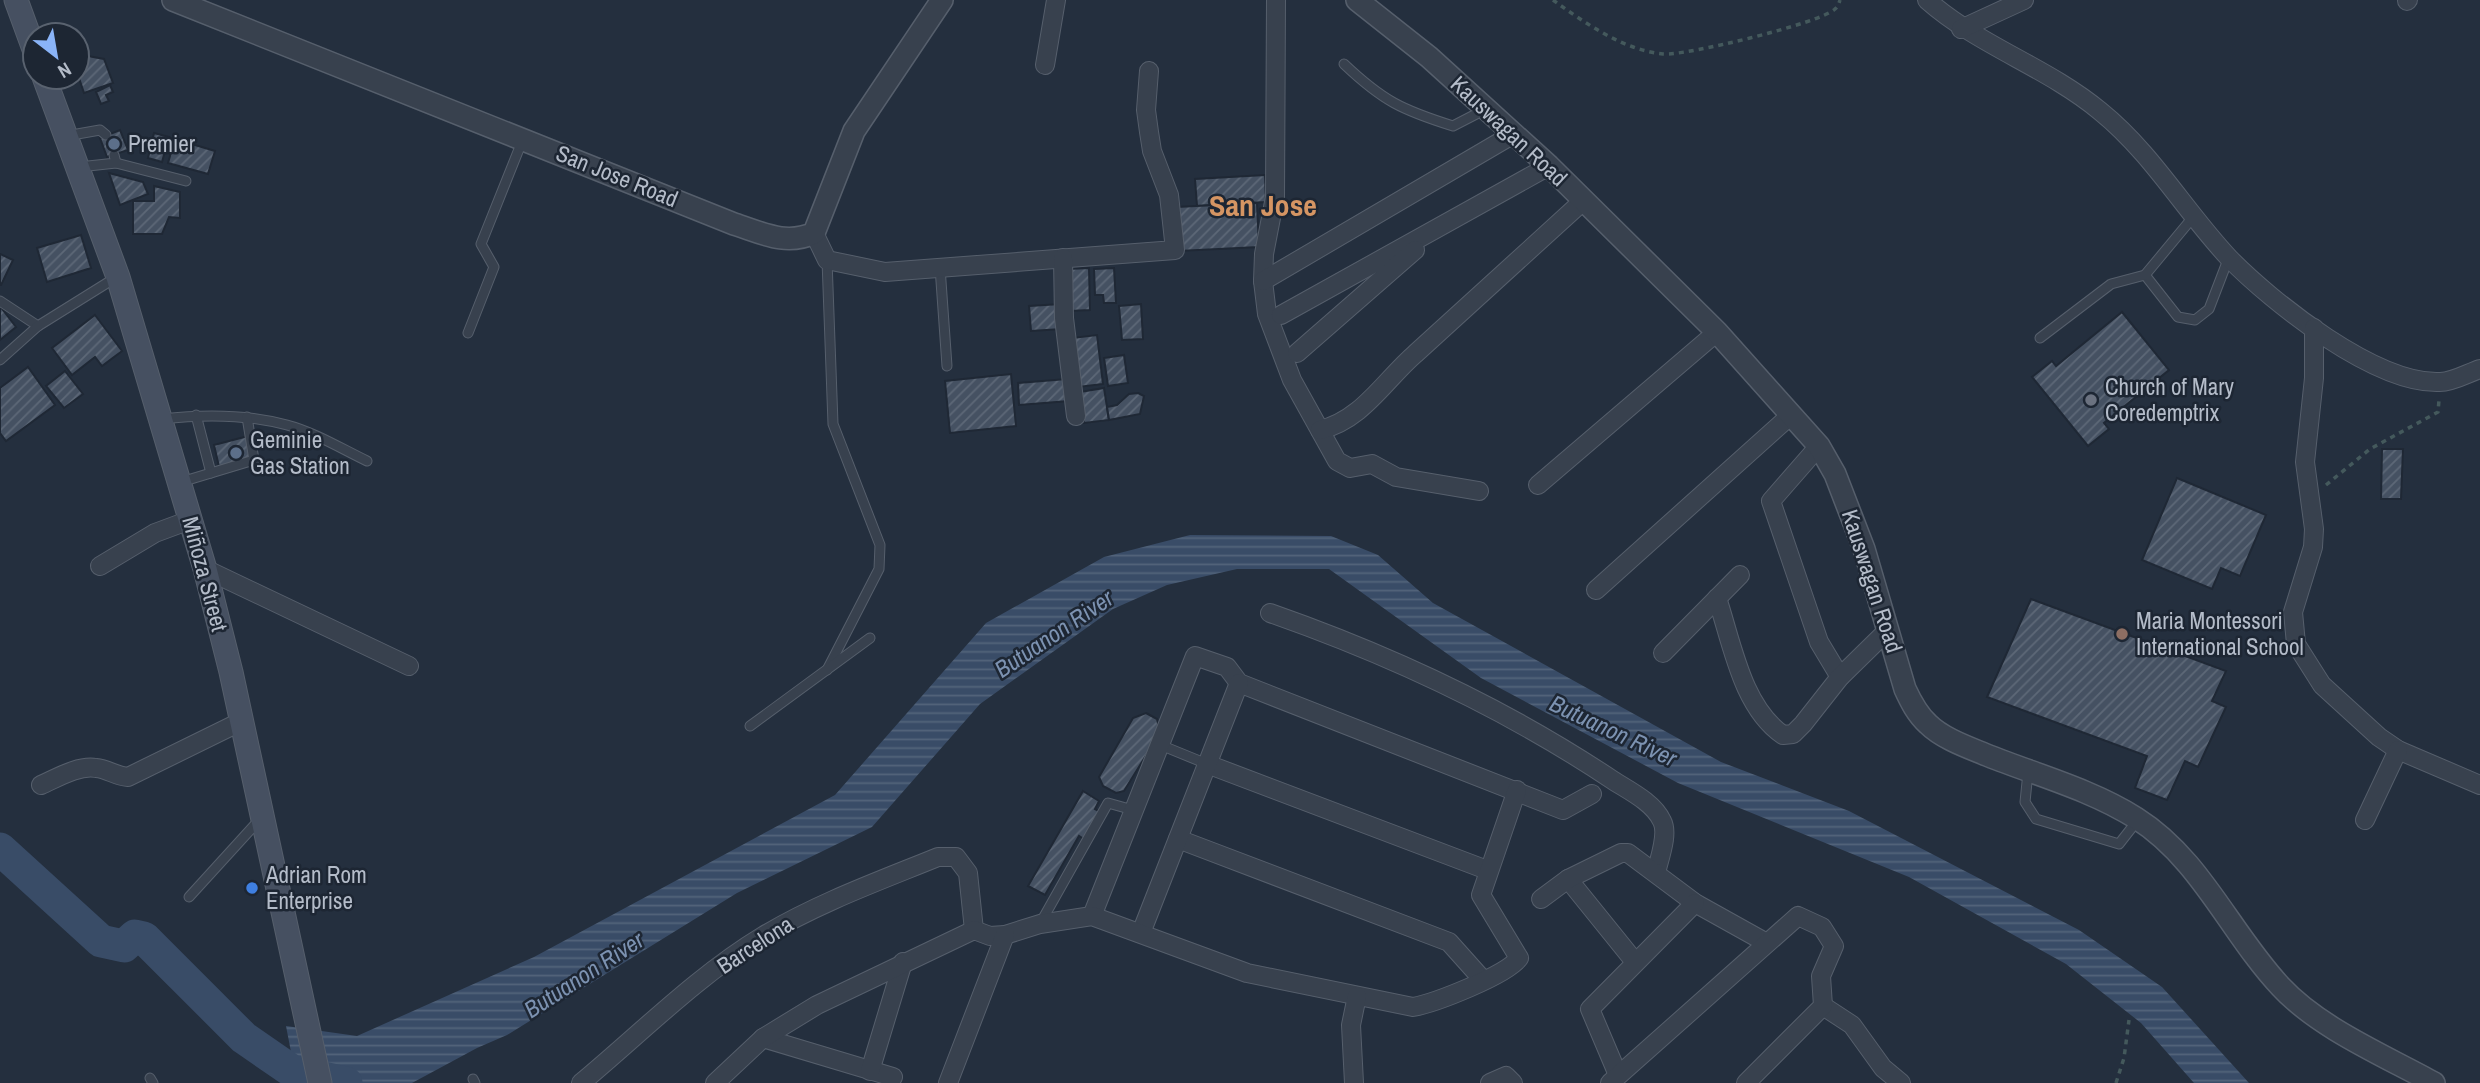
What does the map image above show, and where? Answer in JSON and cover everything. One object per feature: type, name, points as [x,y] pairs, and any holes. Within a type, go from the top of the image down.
[{"type":"main road","points":[[16,0],[24,21]]},
{"type":"main road","name":"Miñoza Street","points":[[49,91],[118,276],[205,569],[242,721],[320,1083]]},
{"type":"street","name":"San Jose Road","points":[[173,0],[734,224],[784,240],[800,239],[814,233]]},
{"type":"street","points":[[942,0],[854,131],[814,233],[827,260],[885,272],[1175,250],[1169,195],[1152,151],[1149,132],[1146,110],[1149,71]]},
{"type":"street","points":[[1045,65],[1056,0]]},
{"type":"street","points":[[1276,0],[1275,197],[1264,254],[1263,281],[1267,314],[1292,380],[1337,461],[1344,466],[1350,468],[1372,464],[1396,477],[1479,491]]},
{"type":"street","name":"Kauswagan Road","points":[[1357,0],[1429,57],[1549,166],[1717,332],[1819,446],[1847,502],[1905,689],[1914,708],[1930,726],[1966,747],[2112,805],[2138,819],[2185,860],[2280,986],[2300,1005],[2434,1083]]},
{"type":"street","points":[[1927,0],[1961,29],[2042,72],[2099,110],[2158,167],[2194,216],[2255,283],[2346,350],[2402,376],[2441,383],[2480,369]]},
{"type":"street","points":[[1961,29],[2024,0]]},
{"type":"street","points":[[1263,281],[1512,135]]},
{"type":"street","points":[[1280,315],[1549,166]]},
{"type":"street","points":[[1320,430],[1337,426],[1368,403],[1412,356],[1583,201]]},
{"type":"street","points":[[1297,353],[1441,227]]},
{"type":"street","points":[[1063,258],[1064,318],[1076,416]]},
{"type":"street","points":[[1313,297],[1327,326]]},
{"type":"street","points":[[2314,328],[2314,378],[2305,462],[2314,529],[2313,547],[2293,612],[2296,644],[2322,685],[2398,750],[2480,785]]},
{"type":"street","points":[[1538,485],[1717,332]]},
{"type":"street","points":[[1596,590],[1791,415]]},
{"type":"street","points":[[1819,446],[1771,501],[1819,642],[1840,677]]},
{"type":"street","points":[[100,566],[155,533],[190,520]]},
{"type":"street","points":[[205,569],[409,666]]},
{"type":"street","points":[[1663,653],[1740,575]]},
{"type":"street","points":[[1717,598],[1752,702],[1769,726],[1783,735],[1793,734],[1804,724],[1840,677],[1888,630]]},
{"type":"street","points":[[1270,612],[1335,635],[1447,687],[1585,763],[1644,801],[1662,819],[1665,828],[1656,873]]},
{"type":"street","points":[[1092,916],[1195,656],[1227,667],[1238,683],[1563,810],[1592,794]]},
{"type":"street","points":[[1141,933],[1238,683]]},
{"type":"street","points":[[41,785],[83,768],[93,767],[116,776],[128,777],[242,721]]},
{"type":"street","points":[[2365,820],[2398,750]]},
{"type":"street","points":[[1207,764],[1487,870]]},
{"type":"street","points":[[715,1083],[763,1038],[817,1005],[974,930],[990,936],[1005,935],[1040,924],[1092,916],[1247,973],[1413,1007],[1433,1003],[1483,980],[1519,958],[1482,898],[1487,870],[1517,790]]},
{"type":"street","points":[[1178,839],[1450,942],[1483,980]]},
{"type":"street","points":[[1541,899],[1568,879],[1621,853],[1628,853],[1695,903],[1765,942]]},
{"type":"street","name":"Barcelona","points":[[581,1083],[713,972],[762,936],[839,898],[938,858],[956,858],[968,873],[974,930]]},
{"type":"street","points":[[1568,879],[1635,962]]},
{"type":"street","points":[[1695,903],[1590,1009],[1614,1079],[1765,942],[1798,916],[1822,927],[1834,946],[1821,976],[1823,1006],[1746,1083]]},
{"type":"street","points":[[948,1083],[1005,935]]},
{"type":"street","points":[[870,1071],[903,962]]},
{"type":"street","points":[[1354,1083],[1350,1025],[1357,996]]},
{"type":"street","points":[[1823,1006],[1852,1025],[1883,1068],[1901,1083]]},
{"type":"street","points":[[763,1038],[893,1077]]},
{"type":"street","points":[[1490,1083],[1506,1076],[1513,1083]]},
{"type":"lane","points":[[1344,64],[1374,93],[1402,110],[1453,126],[1485,110]]},
{"type":"lane","points":[[66,136],[100,130],[106,135]]},
{"type":"lane","points":[[468,333],[494,267],[481,244],[524,138]]},
{"type":"lane","points":[[77,167],[115,159],[186,181]]},
{"type":"lane","points":[[2040,338],[2111,285],[2145,275],[2194,216]]},
{"type":"lane","points":[[2145,275],[2178,317],[2195,320],[2209,309],[2229,257]]},
{"type":"lane","points":[[827,260],[833,424],[880,545],[879,569],[827,670]]},
{"type":"lane","points":[[940,267],[947,366]]},
{"type":"lane","points":[[0,359],[38,326],[118,276]]},
{"type":"lane","points":[[0,301],[38,326]]},
{"type":"lane","points":[[160,419],[197,415],[247,417],[290,425],[367,461]]},
{"type":"lane","points":[[197,415],[211,473]]},
{"type":"lane","points":[[179,482],[254,460],[247,417]]},
{"type":"lane","points":[[750,726],[870,638]]},
{"type":"lane","points":[[1158,744],[1207,764]]},
{"type":"lane","points":[[2028,772],[2025,802],[2036,819],[2119,844],[2138,819]]},
{"type":"lane","points":[[1040,924],[1108,803],[1133,810]]},
{"type":"lane","points":[[189,897],[262,817]]},
{"type":"path","points":[[1553,0],[1620,41],[1664,54],[1699,51],[1802,22],[1835,10],[1840,0]]},
{"type":"path","points":[[2308,500],[2370,449],[2438,412],[2441,383]]},
{"type":"path","points":[[2116,1083],[2124,1058],[2129,1020]]},
{"type":"water","points":[[1190,535],[1331,536],[1378,555],[1433,603],[1721,762],[1849,811],[2079,930],[2162,987],[2249,1083],[2194,1083],[2141,1023],[2066,964],[1909,877],[1678,783],[1481,678],[1329,569],[1237,569],[1167,585],[1113,609],[980,704],[872,827],[737,893],[507,1035],[412,1083],[297,1083],[286,1026],[357,1036],[534,957],[835,795],[986,623],[1104,557]]},
{"type":"building","points":[[91,57],[104,59],[113,83],[91,91]]},
{"type":"building","points":[[110,85],[113,92],[106,95],[109,101],[101,104],[96,92]]},
{"type":"building","name":"Premier","points":[[120,130],[128,150],[107,157],[100,138]]},
{"type":"building","points":[[154,133],[169,137],[162,162],[148,158]]},
{"type":"building","points":[[175,139],[215,151],[208,174],[168,163]]},
{"type":"building","points":[[109,173],[143,182],[148,194],[120,205]]},
{"type":"building","points":[[1265,175],[1266,202],[1197,206],[1195,179]]},
{"type":"building","points":[[154,186],[180,192],[180,218],[169,217],[162,234],[133,234],[133,201],[154,201]]},
{"type":"building","points":[[1257,203],[1259,247],[1178,251],[1176,207]]},
{"type":"building","points":[[81,235],[91,268],[47,282],[37,248]]},
{"type":"building","points":[[0,254],[13,260],[1,285],[0,285]]},
{"type":"building","points":[[1089,268],[1090,310],[1069,311],[1067,269]]},
{"type":"building","points":[[1114,268],[1116,303],[1104,303],[1103,295],[1095,295],[1094,269]]},
{"type":"building","points":[[1061,304],[1062,329],[1031,331],[1029,306]]},
{"type":"building","points":[[1141,304],[1143,339],[1122,340],[1119,306]]},
{"type":"building","points":[[0,306],[16,327],[0,340]]},
{"type":"building","name":"Church of Mary Coredemptrix","points":[[2122,312],[2169,370],[2104,423],[2109,429],[2088,446],[2032,377],[2052,361],[2056,366]]},
{"type":"building","points":[[95,315],[122,351],[102,366],[95,357],[72,375],[52,348]]},
{"type":"building","points":[[1097,335],[1103,384],[1078,387],[1072,338]]},
{"type":"building","points":[[1124,355],[1128,383],[1108,386],[1104,358]]},
{"type":"building","points":[[28,367],[55,405],[6,441],[0,433],[0,388]]},
{"type":"building","points":[[65,371],[83,394],[64,408],[46,386]]},
{"type":"building","points":[[1011,374],[1016,426],[950,433],[945,381]]},
{"type":"building","points":[[1067,379],[1069,401],[1019,405],[1018,383]]},
{"type":"building","points":[[1104,388],[1109,420],[1084,423],[1080,392]]},
{"type":"building","points":[[1138,393],[1144,396],[1140,414],[1109,420],[1107,407],[1117,405],[1129,394]]},
{"type":"building","name":"Geminie Gas Station","points":[[252,435],[258,462],[220,471],[214,445]]},
{"type":"building","points":[[2382,449],[2403,449],[2401,499],[2381,499]]},
{"type":"building","points":[[2177,478],[2266,515],[2240,576],[2221,568],[2212,589],[2142,560]]},
{"type":"building","points":[[2031,599],[2226,671],[2212,701],[2226,707],[2198,767],[2185,761],[2167,800],[2135,788],[2147,756],[1987,697]]},
{"type":"building","points":[[1146,713],[1157,719],[1160,733],[1124,791],[1116,793],[1103,786],[1099,777],[1133,718]]},
{"type":"building","points":[[1083,791],[1099,801],[1095,809],[1106,815],[1090,843],[1079,836],[1045,895],[1028,886]]},
{"type":"waterway","name":"Butuanon River","points":[[0,849],[101,941],[124,946],[135,936],[144,938],[244,1038],[292,1071],[346,1083]]},
{"type":"place","name":"Premier","points":[[114,144]]},
{"type":"place","name":"Church of Mary Coredemptrix","points":[[2091,400]]},
{"type":"place","name":"Geminie Gas Station","points":[[236,453]]},
{"type":"place","name":"Maria Montessori International School","points":[[2122,634]]},
{"type":"place","name":"Adrian Rom Enterprise","points":[[252,888]]},
{"type":"district","name":"San Jose","points":[[1263,206]]}]
